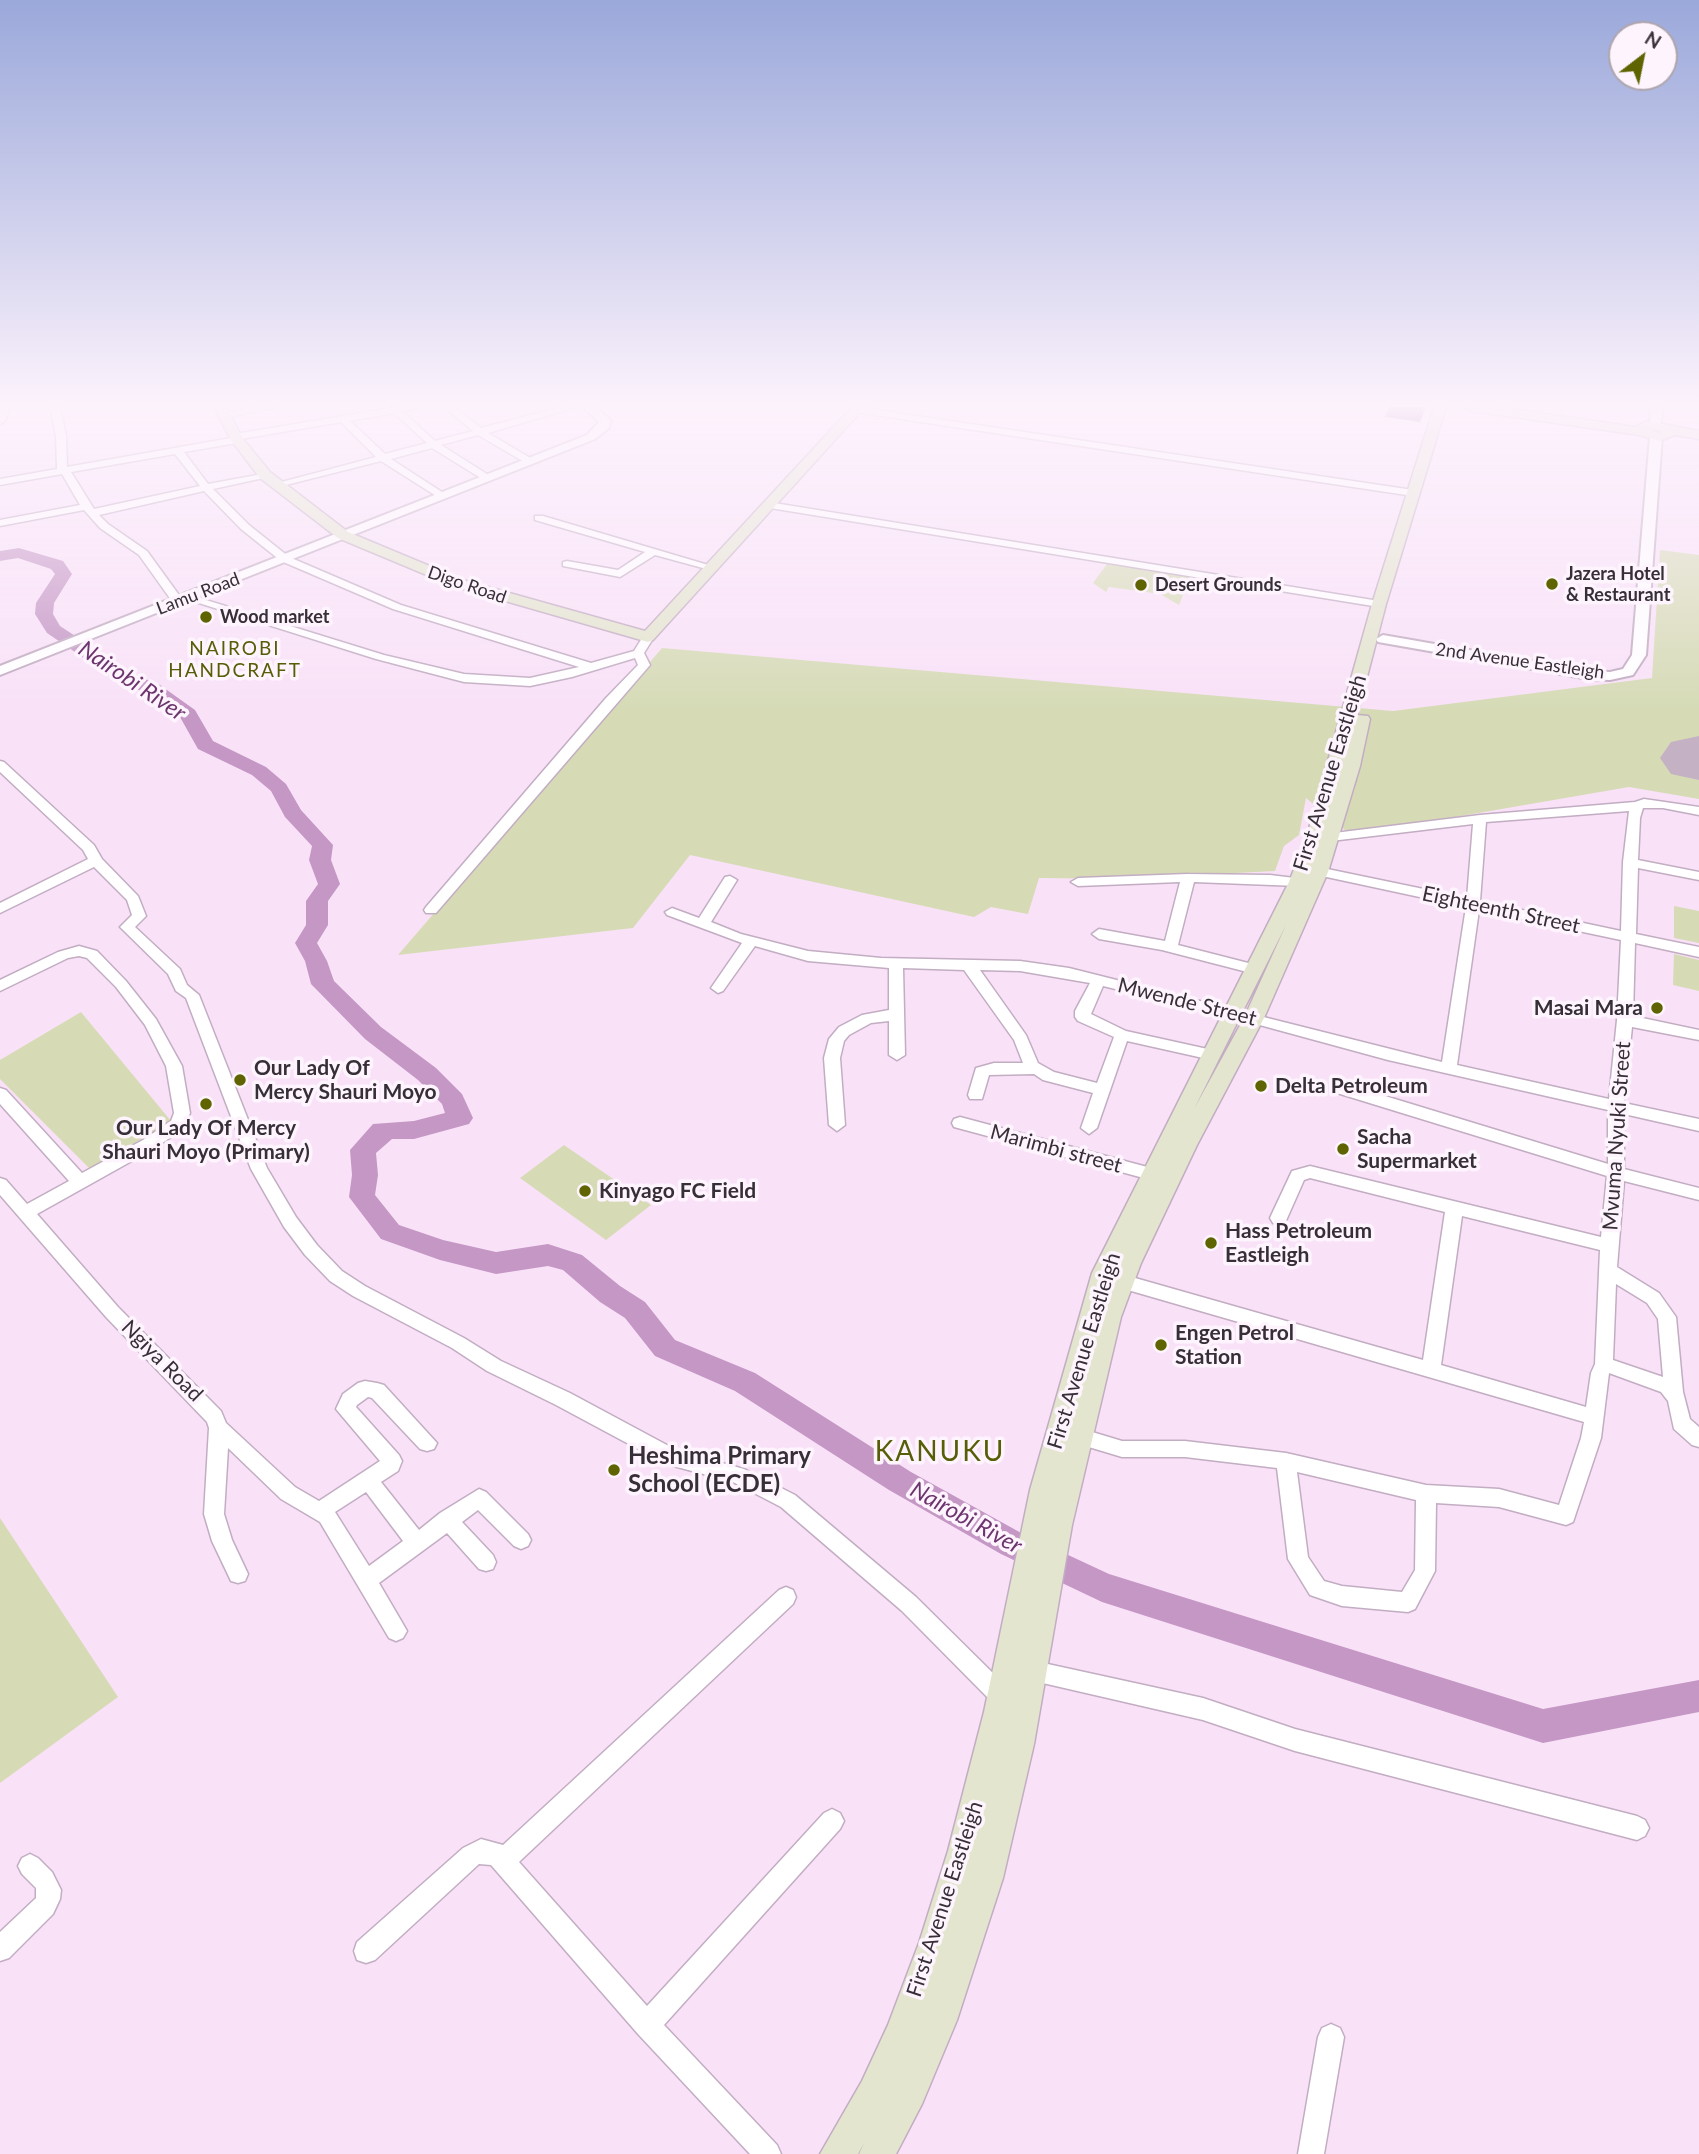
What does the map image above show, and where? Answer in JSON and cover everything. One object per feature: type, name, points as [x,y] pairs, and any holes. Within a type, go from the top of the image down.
[{"type":"main road","name":"Digo Road","points":[[306,508],[343,536],[458,583],[648,637]]},
{"type":"main road","points":[[648,637],[766,508]]},
{"type":"main road","name":"First Avenue Eastleigh","points":[[838,2154],[874,2093],[902,2032],[935,1943],[964,1851],[1049,1522],[1079,1436],[1109,1317],[1121,1281],[1186,1145],[1307,874],[1379,604],[1409,508]]},
{"type":"main road","name":"First Avenue Eastleigh","points":[[1049,1522],[1042,1490],[1104,1273],[1212,1055],[1244,1015],[1255,969],[1307,874],[1331,837],[1420,508]]},
{"type":"main road","name":"First Avenue Eastleigh","points":[[877,2154],[910,2092],[940,2020],[967,1942],[1006,1803],[1034,1671],[1037,1575]]},
{"type":"street","points":[[0,523],[102,508]]},
{"type":"street","points":[[226,508],[285,559],[397,607],[591,667]]},
{"type":"street","name":"Lamu Road","points":[[0,671],[413,508]]},
{"type":"street","points":[[784,508],[1379,604]]},
{"type":"street","name":"2nd Avenue Eastleigh","points":[[1383,639],[1601,676],[1628,672],[1639,655],[1654,508]]},
{"type":"street","points":[[89,510],[104,526],[144,553],[183,600],[464,678],[530,682],[638,653],[648,637]]},
{"type":"street","points":[[539,518],[710,567]]},
{"type":"street","points":[[567,564],[620,574],[653,551]]},
{"type":"street","points":[[431,910],[644,665],[638,653]]},
{"type":"street","points":[[0,765],[94,853],[96,861],[133,899],[139,916],[127,927],[175,972],[181,988],[192,995],[260,1169],[290,1222],[311,1250],[336,1276],[458,1343],[494,1366],[564,1399],[673,1458],[737,1475],[788,1501],[909,1604],[1002,1697]]},
{"type":"street","points":[[1331,837],[1480,819],[1637,806],[1652,802],[1699,811]]},
{"type":"street","name":"Mvuma Nyuki Street","points":[[1279,1218],[1294,1182],[1303,1172],[1609,1245],[1616,1173],[1616,1106],[1625,1020],[1630,862],[1633,818],[1637,806]]},
{"type":"street","points":[[1450,1068],[1473,905],[1480,819]]},
{"type":"street","points":[[0,909],[96,861]]},
{"type":"street","points":[[1630,862],[1699,876]]},
{"type":"street","name":"Eighteenth Street","points":[[1078,882],[1270,878],[1307,874],[1699,952]]},
{"type":"street","points":[[1167,947],[1172,944],[1188,878]]},
{"type":"street","points":[[702,923],[730,880]]},
{"type":"street","name":"Mwende Street","points":[[672,912],[751,941],[808,956],[896,963],[1020,966],[1099,979],[1450,1068],[1699,1125]]},
{"type":"street","points":[[1099,934],[1167,947],[1255,969]]},
{"type":"street","points":[[718,988],[751,941]]},
{"type":"street","points":[[0,986],[63,955],[79,951],[92,954],[151,1023],[174,1066],[182,1113],[178,1124],[149,1144],[25,1213]]},
{"type":"street","points":[[896,963],[897,1055]]},
{"type":"street","points":[[968,964],[1021,1039],[1036,1069]]},
{"type":"street","points":[[1099,979],[1083,1011],[1083,1017],[1122,1035],[1212,1055]]},
{"type":"street","points":[[836,1125],[832,1058],[837,1039],[844,1031],[867,1019],[898,1014]]},
{"type":"street","points":[[1625,1020],[1699,1035]]},
{"type":"street","points":[[1089,1128],[1122,1035]]},
{"type":"street","points":[[976,1095],[982,1072],[994,1068],[1036,1069],[1049,1076],[1102,1090]]},
{"type":"street","points":[[1343,1089],[1616,1173],[1699,1194]]},
{"type":"street","points":[[0,1094],[80,1182]]},
{"type":"street","name":"Marimbi street","points":[[960,1124],[1151,1174]]},
{"type":"street","name":"Ngiya Road","points":[[0,1184],[112,1312],[205,1404],[219,1428],[288,1493],[320,1511]]},
{"type":"street","points":[[1431,1371],[1454,1209]]},
{"type":"street","points":[[1079,1436],[1122,1449],[1185,1449],[1286,1461],[1426,1494],[1499,1498],[1566,1516],[1591,1438],[1600,1373],[1604,1364],[1609,1245]]},
{"type":"street","points":[[1609,1271],[1653,1298],[1667,1317],[1674,1391],[1681,1423],[1699,1438]]},
{"type":"street","points":[[1121,1281],[1594,1417]]},
{"type":"street","points":[[1604,1364],[1661,1382],[1674,1391]]},
{"type":"street","points":[[396,1631],[327,1516],[320,1511],[388,1469],[392,1461],[346,1409],[350,1400],[365,1389],[377,1391],[427,1443]]},
{"type":"street","points":[[219,1428],[214,1514],[222,1541],[238,1574]]},
{"type":"street","points":[[1286,1461],[1298,1559],[1317,1588],[1342,1596],[1408,1602],[1425,1571],[1426,1494]]},
{"type":"street","points":[[369,1481],[416,1542]]},
{"type":"street","points":[[365,1581],[479,1498],[521,1540]]},
{"type":"street","points":[[447,1519],[486,1562]]},
{"type":"street","points":[[504,1860],[786,1597]]},
{"type":"street","points":[[1034,1671],[1203,1709],[1295,1740],[1637,1828]]},
{"type":"street","points":[[647,2025],[832,1821]]},
{"type":"street","points":[[366,1951],[471,1856],[481,1851],[498,1855],[647,2025],[768,2154]]},
{"type":"street","points":[[0,1949],[45,1906],[48,1899],[49,1890],[44,1880],[30,1866]]},
{"type":"street","points":[[1311,2154],[1331,2037]]},
{"type":"green space","points":[[1660,550],[1699,555],[1699,799],[1629,787],[1351,835],[1306,798],[1299,835],[1284,846],[1275,871],[1119,879],[1039,878],[1028,914],[991,907],[974,917],[690,855],[633,928],[398,955],[662,648],[1393,711],[1652,678]]},
{"type":"green space","name":"Desert Grounds","points":[[1107,564],[1190,577],[1179,605],[1160,594],[1109,587],[1106,592],[1093,583]]},
{"type":"green space","points":[[1674,906],[1699,911],[1699,943],[1674,938]]},
{"type":"green space","points":[[1674,954],[1699,960],[1699,991],[1673,985]]},
{"type":"green space","points":[[81,1012],[171,1121],[91,1170],[0,1079],[0,1060]]},
{"type":"green space","name":"Kinyago FC Field","points":[[564,1145],[651,1205],[606,1240],[520,1178]]},
{"type":"green space","points":[[0,1518],[118,1697],[0,1783]]},
{"type":"waterway","name":"Nairobi River","points":[[0,556],[19,553],[57,565],[64,574],[45,603],[44,614],[53,629],[126,678],[153,689],[188,714],[205,745],[259,771],[279,788],[292,813],[323,845],[320,860],[329,884],[317,901],[317,925],[306,943],[316,961],[323,984],[373,1033],[427,1074],[453,1100],[460,1118],[414,1130],[382,1130],[384,1132],[363,1150],[365,1175],[362,1197],[390,1232],[440,1250],[496,1263],[548,1255],[572,1262],[610,1294],[635,1310],[665,1348],[745,1382],[900,1481],[1012,1544],[1102,1587],[1543,1726],[1699,1696]]},
{"type":"place","name":"Jazera Hotel & Restaurant","points":[[1552,584]]},
{"type":"place","name":"Desert Grounds","points":[[1141,585]]},
{"type":"place","name":"Wood market","points":[[206,617]]},
{"type":"place","name":"Masai Mara","points":[[1657,1008]]},
{"type":"place","name":"Our Lady Of Mercy Shauri Moyo","points":[[240,1080]]},
{"type":"place","name":"Delta Petroleum","points":[[1261,1086]]},
{"type":"place","name":"Our Lady Of Mercy Shauri Moyo (Primary)","points":[[206,1104]]},
{"type":"place","name":"Sacha Supermarket","points":[[1343,1149]]},
{"type":"place","name":"Kinyago FC Field","points":[[585,1191]]},
{"type":"place","name":"Hass Petroleum Eastleigh","points":[[1211,1243]]},
{"type":"place","name":"Engen Petrol Station","points":[[1161,1345]]},
{"type":"place","name":"Heshima Primary School (ECDE)","points":[[614,1470]]},
{"type":"district","name":"NAIROBI HANDCRAFT","points":[[235,660]]},
{"type":"district","name":"KANUKU","points":[[940,1452]]}]
